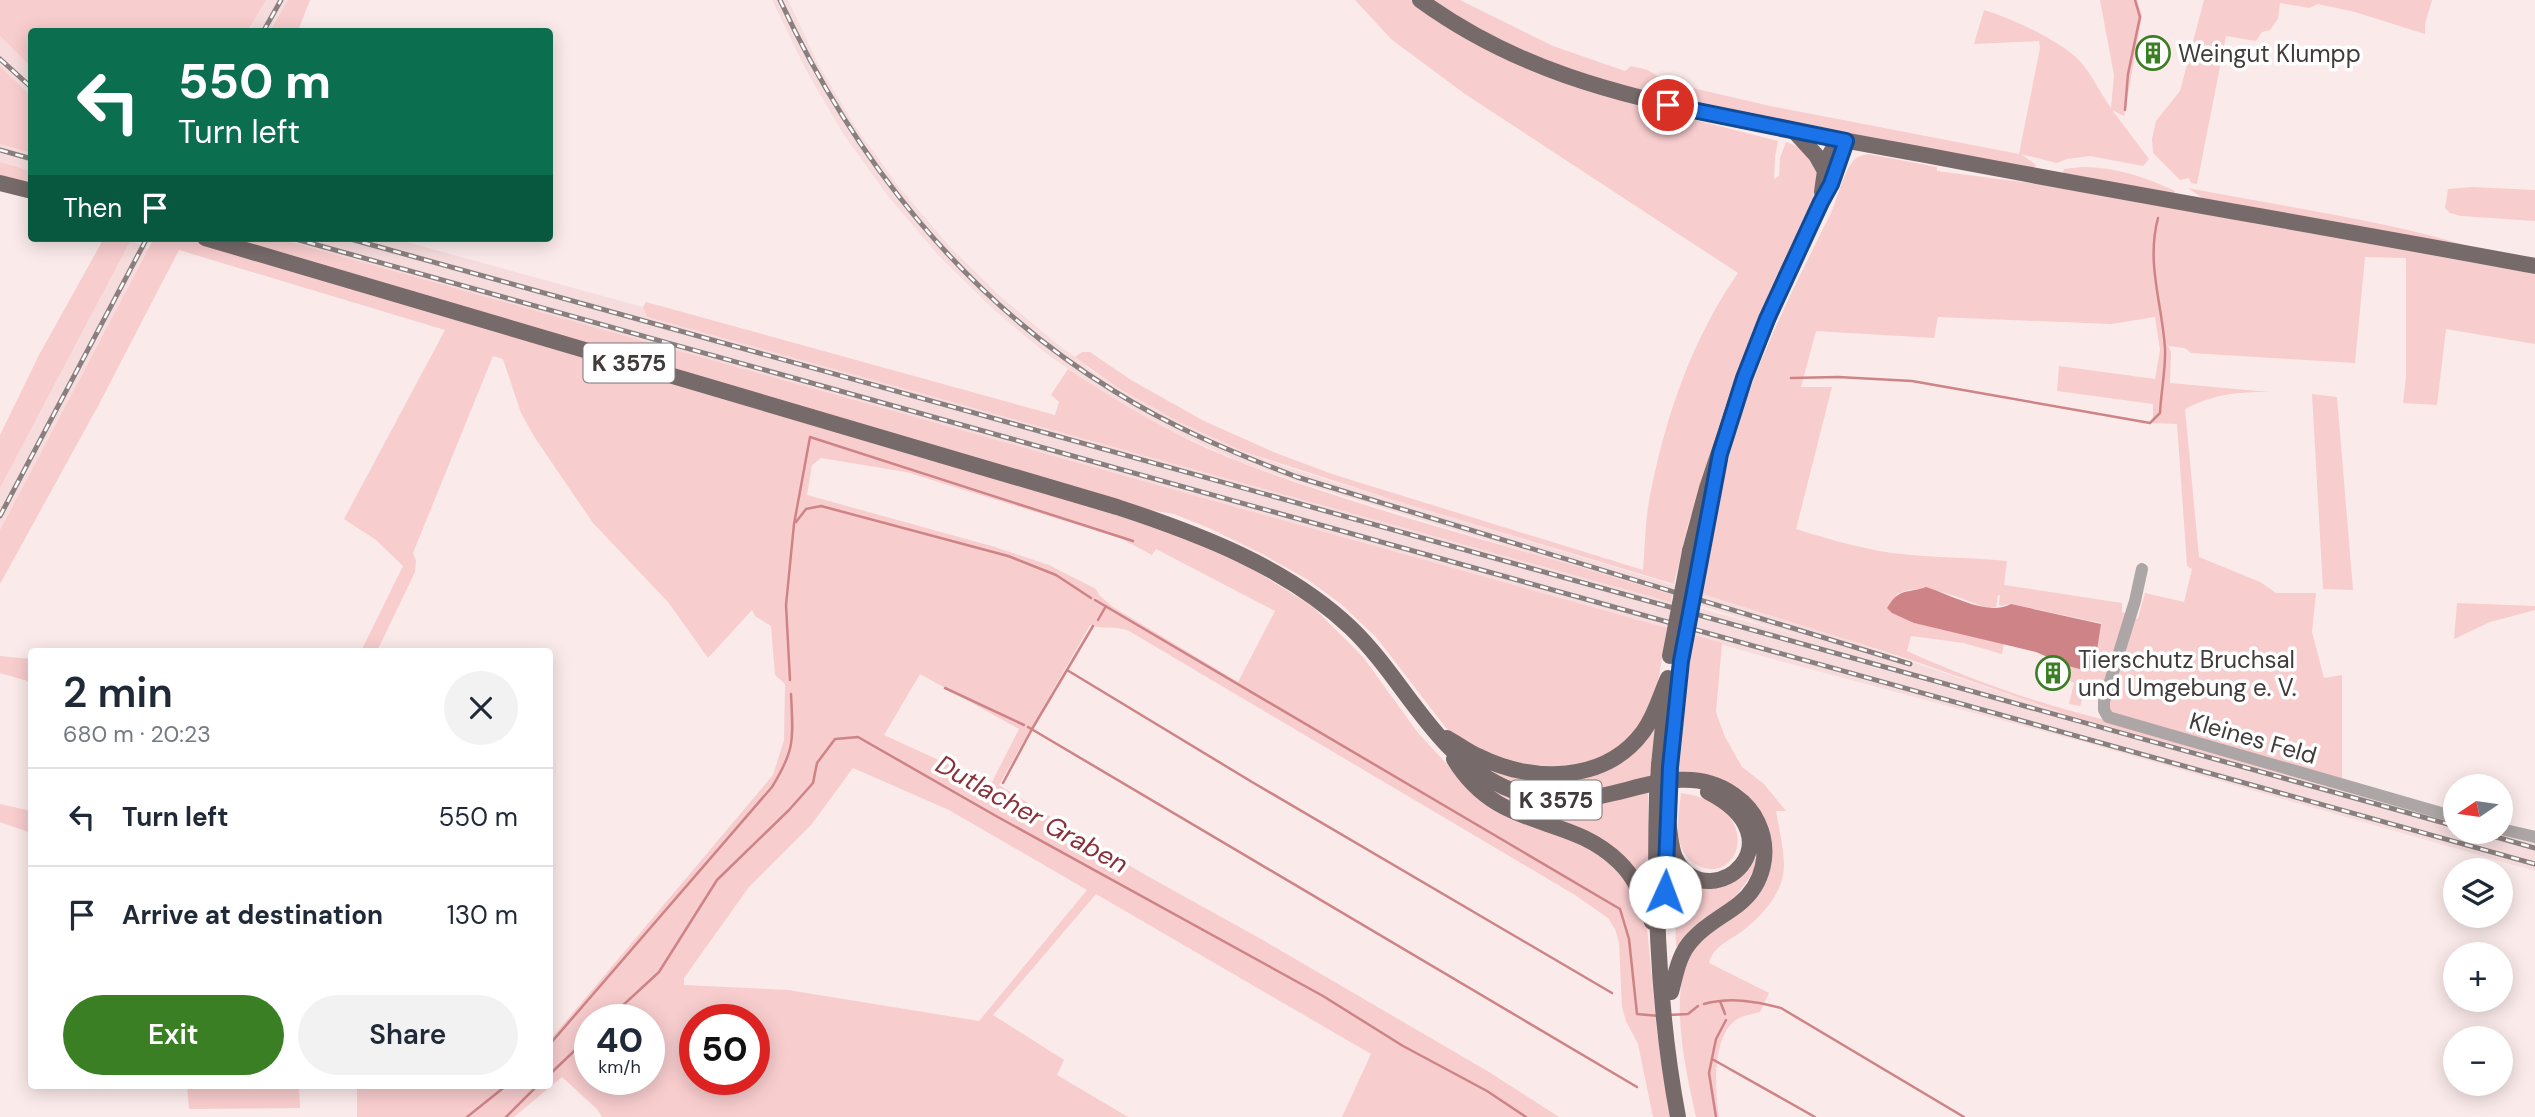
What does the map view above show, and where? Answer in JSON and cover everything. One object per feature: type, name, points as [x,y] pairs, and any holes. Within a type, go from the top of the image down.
[{"type":"main road","points":[[1420,0],[1484,40],[1559,75],[1624,94],[1794,131],[2535,266]]},
{"type":"main road","points":[[1794,131],[1816,155],[1825,171]]},
{"type":"main road","points":[[1821,202],[1830,153],[1843,140]]},
{"type":"main road","points":[[1657,936],[1676,659],[1707,488],[1767,319],[1831,184],[1843,140]]},
{"type":"main road","points":[[0,183],[28,190]]},
{"type":"main road","name":"K 3575","points":[[219,242],[1104,503],[1170,525],[1259,564],[1335,614],[1372,650],[1446,746],[1470,767],[1507,789],[1543,799],[1582,799],[1662,782],[1669,771]]},
{"type":"main road","points":[[1433,731],[1480,757],[1515,770],[1552,775],[1579,772],[1607,762],[1632,745],[1652,717],[1676,659]]},
{"type":"main road","points":[[1668,678],[1669,771]]},
{"type":"main road","points":[[1446,746],[1464,776],[1478,791],[1519,815],[1594,843],[1620,862],[1639,889],[1657,936],[1669,1001]]},
{"type":"main road","points":[[1664,804],[1673,854],[1684,871],[1702,880],[1719,880],[1729,876],[1744,863],[1751,842],[1744,821],[1721,799],[1669,771]]},
{"type":"main road","points":[[1669,771],[1713,782],[1740,799],[1749,808],[1762,831],[1765,858],[1762,872],[1741,903],[1691,940],[1679,963],[1669,1001]]},
{"type":"main road","points":[[1664,804],[1669,1001],[1678,1117]]},
{"type":"main road","points":[[1672,1049],[1688,1117]]},
{"type":"street","name":"Kleines Feld","points":[[2142,569],[2135,601],[2104,701],[2104,710],[2108,717],[2443,814]]},
{"type":"street","points":[[2513,831],[2535,837]]},
{"type":"shaded area","points":[[0,0],[266,0],[250,28],[28,28],[28,64],[0,36]]},
{"type":"shaded area","points":[[266,0],[288,0],[272,28],[250,28]]},
{"type":"shaded area","points":[[288,0],[310,0],[299,28],[272,28]]},
{"type":"shaded area","points":[[772,0],[788,0],[818,64],[856,128],[899,187],[949,246],[1001,297],[1085,366],[1177,421],[1242,451],[1299,471],[1798,623],[2071,716],[2443,818],[2443,844],[2513,844],[2513,836],[2535,842],[2535,871],[2513,865],[2513,858],[2489,858],[290,242],[407,242],[643,307],[647,317],[1807,638],[1295,481],[1238,461],[1172,431],[1112,398],[1048,355],[992,308],[939,256],[888,196],[844,135],[806,70]]},
{"type":"shaded area","points":[[1355,0],[1411,0],[1427,12],[1667,110],[1778,141],[1774,179],[1779,176],[1780,158],[1786,142],[1806,152],[1816,165],[1818,182],[1813,203],[1689,521],[1674,584],[1397,501],[1242,451],[1177,421],[1118,388],[1075,357],[1082,352],[1090,352],[1131,380],[1204,421],[1276,453],[1335,475],[1643,570],[1649,501],[1671,411],[1706,326],[1738,273],[1465,94],[1391,39]]},
{"type":"shaded area","points":[[1428,0],[1460,0],[1553,46],[1625,71],[1631,66],[1648,70],[1667,82],[1770,106],[2019,154],[2040,48],[2039,41],[1974,44],[1984,10],[2023,25],[2066,49],[2084,66],[2111,108],[2114,75],[2100,0],[2137,0],[2142,16],[2124,116],[2112,110],[2149,159],[2143,166],[2090,156],[2057,163],[2021,154],[2036,165],[2034,169],[1732,112],[1560,70],[1499,43]]},
{"type":"shaded area","points":[[2204,0],[2432,0],[2425,34],[2355,12],[2318,4],[2309,8],[2280,3],[2278,19],[2270,30],[2262,32],[2256,41],[2226,36],[2197,184],[2191,183],[2189,178],[2180,180],[2153,153],[2152,139],[2156,121],[2180,91]]},
{"type":"shaded area","points":[[0,36],[28,64],[28,93],[0,66]]},
{"type":"shaded area","points":[[0,66],[28,93],[28,152],[0,144]]},
{"type":"shaded area","points":[[0,144],[28,152],[28,170],[0,162]]},
{"type":"shaded area","points":[[1868,154],[1937,167],[1937,171],[2045,185],[2535,274],[2535,344],[2446,329],[2437,405],[2403,403],[2406,377],[2406,258],[2365,257],[2355,363],[2191,353],[2185,348],[2168,346],[2171,352],[2170,383],[2269,392],[2226,395],[2185,409],[2199,557],[2260,582],[2276,593],[2316,593],[2312,632],[2324,678],[2342,675],[2342,788],[2372,799],[2071,716],[1908,659],[1703,594],[1727,464],[1758,368],[1831,213],[1847,170],[1856,159]],"holes":[[[1938,317],[2111,324],[2155,317],[2160,350],[2155,379],[2059,366],[2057,391],[2153,404],[2153,423],[2177,424],[2187,566],[2192,569],[2184,602],[2145,593],[2138,618],[2131,621],[2106,710],[2113,722],[2008,691],[1907,651],[1911,636],[1964,643],[2002,654],[2004,643],[1914,623],[1896,595],[1918,589],[1930,590],[1988,608],[1996,607],[2000,595],[2001,606],[2011,604],[2101,623],[2087,671],[2068,666],[2064,678],[2074,683],[2069,704],[2080,706],[2087,686],[2104,692],[2127,614],[2122,612],[2122,603],[2004,585],[2007,561],[1892,553],[1796,529],[1832,387],[1801,387],[1816,331],[1934,338]]]},
{"type":"shaded area","points":[[0,162],[28,170],[28,183],[0,177]]},
{"type":"shaded area","points":[[2082,167],[2130,174],[2175,191],[2173,195],[2065,176],[2063,172],[2064,169]]},
{"type":"shaded area","points":[[2472,187],[2535,190],[2535,221],[2461,216],[2450,213],[2445,208],[2448,189]]},
{"type":"shaded area","points":[[2188,188],[2368,221],[2475,248],[2204,199]]},
{"type":"shaded area","points":[[102,242],[130,242],[0,488],[0,435],[39,355]]},
{"type":"shaded area","points":[[130,242],[148,249],[0,530],[0,488]]},
{"type":"shaded area","points":[[152,242],[200,242],[1100,509],[1201,545],[1254,570],[1312,606],[1363,657],[1418,733],[1458,776],[1608,858],[1631,885],[1647,927],[1657,1033],[1671,1117],[1653,1117],[1638,1044],[1622,1007],[1619,943],[1608,918],[1575,895],[1129,631],[1090,625],[999,785],[1142,873],[1489,1072],[1559,1117],[1342,1117],[1371,1054],[1096,894],[993,1015],[1064,1060],[1057,1075],[1128,1117],[602,1117],[582,1095],[665,1095],[665,1004],[580,1004],[773,775],[784,740],[785,684],[775,675],[771,626],[755,616],[752,610],[708,658],[668,602],[593,523],[521,413],[503,359],[493,356],[413,553],[416,561],[415,572],[378,648],[362,648],[403,566],[376,540],[344,519],[445,330],[179,250],[98,406],[0,584],[0,530]],"holes":[[[821,458],[906,472],[1120,538],[1152,555],[1156,549],[1275,611],[1238,682],[1113,607],[1096,589],[1049,565],[995,547],[807,495],[812,465]],[[920,674],[1019,729],[991,784],[884,735]],[[853,768],[949,810],[1087,890],[979,1021],[788,990],[684,985],[684,978],[749,887],[811,825]]]},
{"type":"shaded area","points":[[243,242],[290,242],[1667,628],[1655,700],[1649,715],[1615,753],[1571,770],[1516,766],[1461,740],[1446,728],[1376,637],[1341,604],[1308,580],[1209,528],[1174,514],[1144,509]]},
{"type":"shaded area","points":[[646,302],[1055,415],[1059,402],[1051,395],[1068,369],[1151,420],[1240,462],[1401,516],[1672,595],[1671,602],[647,317],[643,307]]},
{"type":"shaded area","points":[[2312,394],[2337,397],[2353,590],[2323,589]]},
{"type":"shaded area","points":[[1926,587],[1981,606],[1992,608],[2011,604],[2101,624],[2095,663],[2087,671],[2068,666],[2036,652],[1914,623],[1887,608],[1900,594]]},
{"type":"shaded area","points":[[2457,603],[2535,606],[2535,610],[2490,622],[2454,639]]},
{"type":"shaded area","points":[[1694,635],[1722,643],[1716,712],[1725,737],[1742,767],[1764,784],[1786,811],[1776,811],[1784,866],[1783,876],[1774,897],[1760,915],[1719,947],[1709,963],[1769,993],[1760,1012],[1739,1018],[1730,1025],[1724,1036],[1719,1049],[1716,1078],[1719,1117],[1696,1117],[1681,1031],[1681,986],[1692,947],[1770,860],[1748,809],[1730,785],[1700,773],[1677,772],[1683,686]]},
{"type":"shaded area","points":[[0,656],[28,659],[28,681],[0,673]]},
{"type":"shaded area","points":[[1656,727],[1650,776],[1591,790],[1552,792],[1514,785],[1491,774],[1469,755],[1552,781],[1648,738]]},
{"type":"shaded area","points":[[1472,776],[1505,794],[1648,791],[1649,892],[1629,865],[1521,811]]},
{"type":"shaded area","points":[[1681,793],[1708,800],[1726,813],[1735,827],[1737,843],[1733,856],[1724,866],[1711,869],[1695,864],[1685,854],[1678,836]]},
{"type":"shaded area","points":[[0,804],[28,810],[28,832],[0,822]]},
{"type":"shaded area","points":[[1754,857],[1758,860],[1744,886],[1724,908],[1676,946],[1674,876],[1679,875],[1702,886],[1721,886],[1738,876]]},
{"type":"shaded area","points":[[574,1011],[574,1088],[562,1077],[553,1084],[553,1036]]},
{"type":"shaded area","points":[[187,1089],[299,1089],[300,1108],[189,1109]]},
{"type":"shaded area","points":[[357,1089],[548,1089],[514,1117],[357,1117]]},
{"type":"waterway","points":[[2125,110],[2128,74],[2140,17],[2135,0]]},
{"type":"waterway","points":[[1791,378],[1838,377],[1912,381],[2150,423],[2160,413],[2165,356],[2154,267],[2158,218]]},
{"type":"waterway","points":[[790,680],[786,605],[794,524],[810,437],[1133,541]]},
{"type":"waterway","points":[[796,522],[806,509],[821,506],[1008,556],[1056,575],[1091,598]]},
{"type":"waterway","points":[[1095,600],[1620,909],[1629,939],[1637,1014],[1659,1016]]},
{"type":"waterway","points":[[1098,620],[1106,606]]},
{"type":"waterway","points":[[1003,783],[1093,626]]},
{"type":"waterway","points":[[1067,670],[1612,993]]},
{"type":"waterway","points":[[945,688],[1024,725]]},
{"type":"waterway","points":[[553,1041],[772,787],[789,752],[791,694]]},
{"type":"waterway","points":[[1028,727],[1637,1087]]},
{"type":"waterway","name":"Dutlacher Graben","points":[[624,1004],[659,972],[717,880],[813,783],[817,763],[835,739],[858,737],[1323,996],[1403,1046],[1487,1091],[1526,1117]]},
{"type":"waterway","points":[[1720,1001],[1725,1014]]},
{"type":"waterway","points":[[1704,1004],[1742,1001],[1781,1008],[1964,1117]]},
{"type":"waterway","points":[[1669,1015],[1688,1014],[1698,1006]]},
{"type":"waterway","points":[[1716,1117],[1709,1073],[1716,1039],[1726,1020]]},
{"type":"waterway","name":"Dutlacher Graben","points":[[553,1071],[574,1051]]},
{"type":"waterway","points":[[1712,1059],[1815,1117]]},
{"type":"waterway","points":[[467,1117],[502,1089]]},
{"type":"waterway","name":"Dutlacher Graben","points":[[506,1117],[534,1089]]},
{"type":"railway","points":[[265,28],[281,0]]},
{"type":"railway","points":[[780,0],[842,115],[878,169],[918,220],[962,269],[1009,313],[1060,354],[1136,404],[1203,438],[1297,477],[1910,664]]},
{"type":"railway","points":[[0,59],[28,84]]},
{"type":"railway","points":[[0,150],[28,158]]},
{"type":"railway","points":[[0,516],[145,242]]},
{"type":"railway","points":[[306,242],[2535,864]]},
{"type":"railway","points":[[361,242],[2443,823]]},
{"type":"railway","points":[[2513,842],[2535,848]]},
{"type":"place","name":"Weingut Klumpp","points":[[2153,53]]},
{"type":"place","name":"Tierschutz Bruchsal und Umgebung e. V.","points":[[2053,673]]},
{"type":"route","points":[[1665,892],[1670,767],[1681,661],[1720,454],[1744,378],[1767,319],[1831,184],[1842,159],[1846,141],[1668,105]]}]
